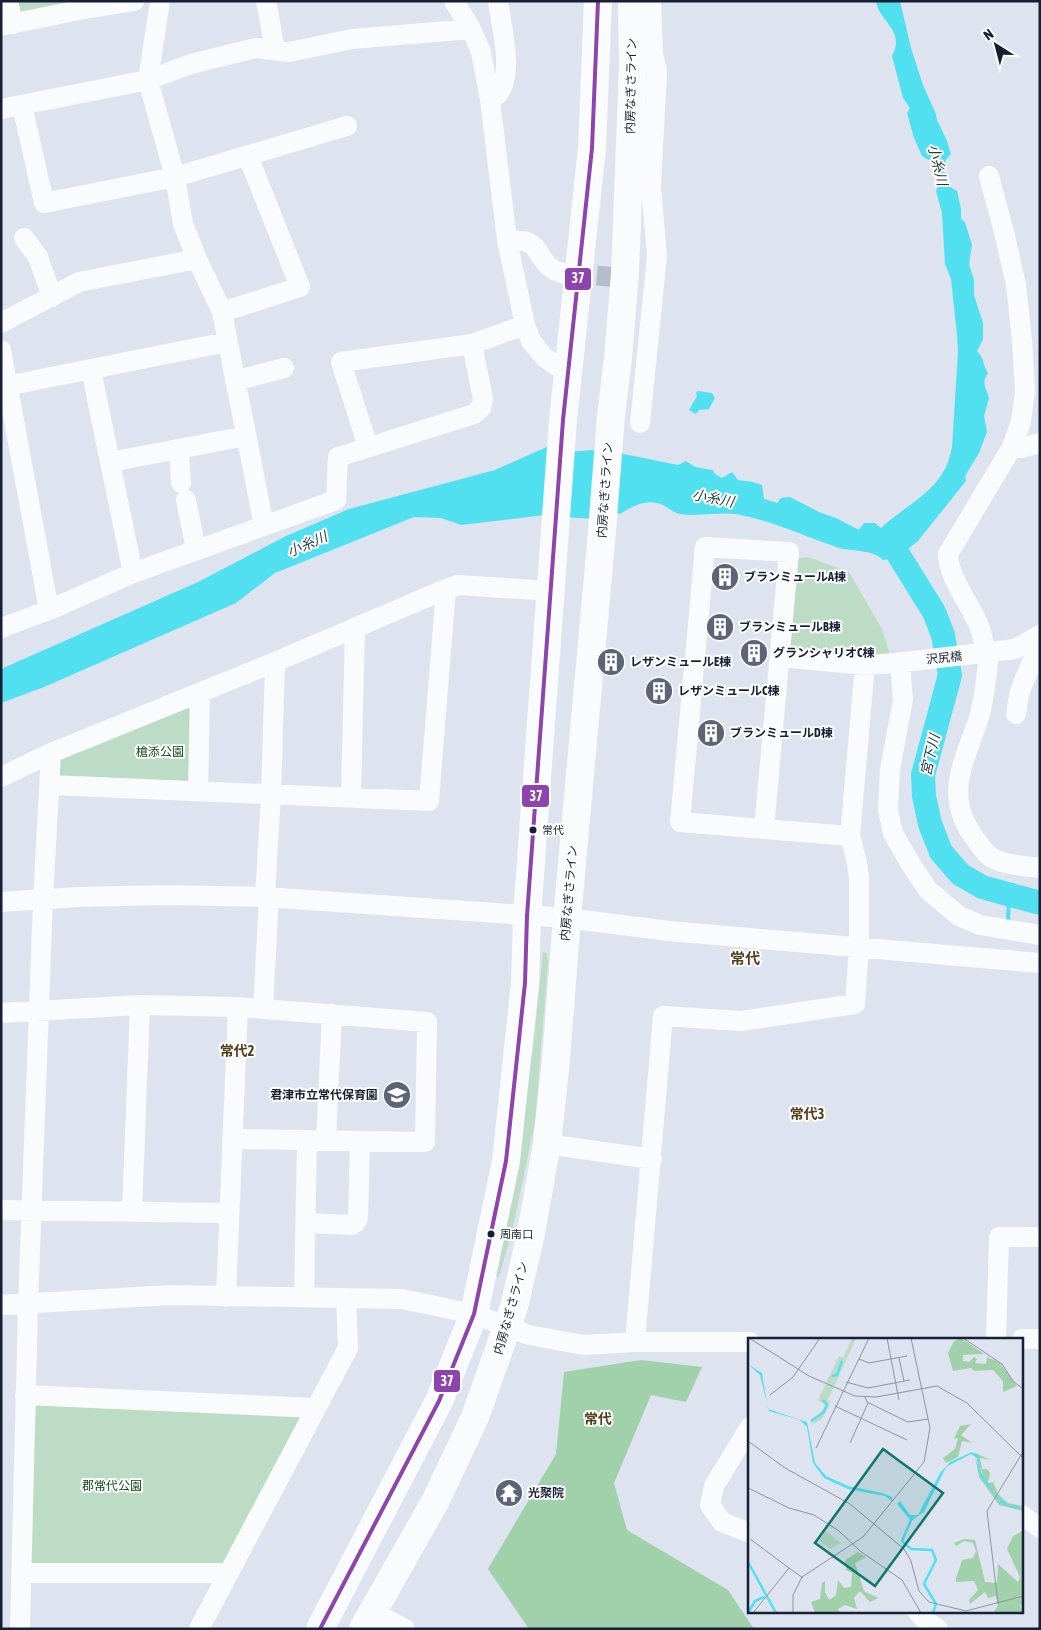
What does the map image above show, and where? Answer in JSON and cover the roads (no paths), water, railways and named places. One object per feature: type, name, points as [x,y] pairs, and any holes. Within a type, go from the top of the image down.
[{"type":"highway","points":[[320,1629],[439,1401],[474,1314],[506,1161],[525,983],[527,916],[563,420],[592,148],[598,1]]},
{"type":"highway","name":"内房なぎさライン","points":[[368,1620],[440,1492],[475,1417],[514,1308],[530,1238],[547,1144],[601,543],[610,416],[618,358],[624,282],[641,153],[633,65],[632,1]]},
{"type":"street","points":[[8,1],[7,25],[78,6],[134,1]]},
{"type":"street","points":[[160,1],[148,80],[175,177],[183,224],[222,312],[264,526]]},
{"type":"street","points":[[266,1],[275,50]]},
{"type":"street","points":[[454,1],[471,28],[481,52],[490,100],[507,240],[525,325],[531,341],[544,357],[567,373]]},
{"type":"street","points":[[490,100],[499,94],[506,75],[498,1]]},
{"type":"street","points":[[640,423],[645,279],[658,256],[651,186],[641,153],[656,72],[653,54],[651,1]]},
{"type":"street","points":[[1,109],[148,80],[192,64],[256,48],[289,52],[352,39],[471,28]]},
{"type":"street","points":[[22,105],[44,203],[175,177],[347,126]]},
{"type":"street","points":[[222,312],[300,287],[248,156]]},
{"type":"street","points":[[988,176],[1005,236],[1016,285],[1025,391],[1021,422],[1012,447],[948,554],[948,561],[956,582],[980,628],[985,688],[980,713],[960,772],[958,805],[968,830],[989,856],[1005,863],[1040,868]]},
{"type":"street","points":[[24,238],[38,257],[52,297]]},
{"type":"street","points":[[507,240],[528,242],[537,250],[552,270],[562,273]]},
{"type":"street","points":[[1,323],[79,282],[197,259]]},
{"type":"street","points":[[368,447],[341,362],[472,344],[525,325]]},
{"type":"street","points":[[4,387],[227,342]]},
{"type":"street","points":[[1,628],[49,610],[133,573],[336,500],[338,457],[474,414],[481,408],[483,399],[472,344]]},
{"type":"street","points":[[1,350],[4,387],[49,610]]},
{"type":"street","points":[[235,381],[284,368]]},
{"type":"street","points":[[91,370],[133,573]]},
{"type":"street","points":[[110,462],[246,436]]},
{"type":"street","points":[[1012,447],[1031,447],[1040,443]]},
{"type":"street","points":[[179,449],[184,492],[196,550]]},
{"type":"street","points":[[764,829],[789,552],[705,547],[680,822],[764,829],[850,836]]},
{"type":"street","points":[[1,777],[51,753],[275,662],[446,588],[458,585],[551,591]]},
{"type":"street","points":[[50,785],[429,801],[446,588]]},
{"type":"street","points":[[350,798],[355,627]]},
{"type":"street","points":[[1016,714],[1021,688],[1035,654],[1038,636]]},
{"type":"street","name":"沢尻橋","points":[[780,657],[865,665],[983,654],[1015,649],[1038,636]]},
{"type":"street","points":[[906,661],[903,700],[890,769],[888,810],[893,834],[928,890],[959,916],[980,925],[1040,934]]},
{"type":"street","points":[[263,1009],[275,662]]},
{"type":"street","points":[[635,1342],[663,1016],[741,1021],[855,1004],[859,878],[850,836],[865,665]]},
{"type":"street","points":[[198,792],[200,692]]},
{"type":"street","points":[[20,1629],[31,1210],[43,900],[51,753]]},
{"type":"street","points":[[1,902],[78,897],[158,895],[267,897],[567,918],[669,931],[1040,963]]},
{"type":"street","points":[[132,1212],[140,1005]]},
{"type":"street","points":[[1,1013],[39,1009],[140,1005],[238,1007],[427,1022],[425,1142],[232,1139]]},
{"type":"street","points":[[226,1297],[238,1007]]},
{"type":"street","points":[[304,1298],[306,1223],[332,1014]]},
{"type":"street","points":[[306,1223],[352,1225],[356,1222],[358,1218],[360,1141]]},
{"type":"street","points":[[547,1144],[652,1159]]},
{"type":"street","points":[[1,1210],[229,1213]]},
{"type":"street","points":[[996,1338],[998,1237],[1040,1237]]},
{"type":"street","points":[[1,1305],[171,1295],[402,1299],[474,1314],[529,1336],[584,1345],[635,1342],[748,1342]]},
{"type":"street","points":[[199,1629],[348,1348],[346,1298]]},
{"type":"street","points":[[1024,1339],[1040,1339]]},
{"type":"street","points":[[25,1395],[316,1408]]},
{"type":"street","points":[[748,1430],[714,1486],[710,1505],[722,1522],[748,1532]]},
{"type":"street","points":[[1024,1516],[1040,1528]]},
{"type":"street","points":[[21,1573],[229,1574]]},
{"type":"street","points":[[368,1620],[405,1629]]},
{"type":"water","name":"小糸川","points":[[876,1],[900,1],[911,48],[923,85],[947,141],[951,155],[945,162],[944,172],[946,178],[944,183],[957,191],[961,219],[965,222],[972,245],[969,264],[974,280],[974,295],[983,323],[983,339],[977,351],[988,373],[984,382],[989,398],[984,416],[987,432],[979,453],[965,476],[966,481],[918,541],[902,554],[905,563],[914,573],[917,581],[908,579],[902,574],[896,558],[883,560],[874,554],[839,548],[741,515],[680,514],[663,505],[652,502],[635,506],[620,514],[614,512],[619,453],[678,465],[686,461],[695,467],[713,470],[715,474],[722,478],[732,472],[738,480],[762,485],[764,499],[777,503],[781,498],[790,497],[859,530],[864,523],[875,523],[881,528],[925,494],[942,474],[952,447],[958,352],[951,279],[945,264],[942,213],[936,191],[938,186],[935,164],[922,156],[914,138],[907,113],[910,108],[903,98],[892,56],[896,39]]},
{"type":"water","points":[[698,391],[712,393],[715,398],[709,409],[699,410],[696,414],[689,410]]},
{"type":"water","name":"小糸川","points":[[549,446],[545,515],[461,525],[441,518],[414,517],[275,573],[236,603],[44,687],[1,703],[1,669],[198,582],[286,536],[349,509],[495,470]]},
{"type":"water","points":[[600,451],[595,519],[563,517],[569,452]]},
{"type":"waterway","name":"宮下川","points":[[898,554],[934,612],[943,635],[950,675],[923,775],[924,796],[930,824],[941,852],[960,874],[982,887],[1040,903]]},
{"type":"waterway","points":[[1008,924],[1009,895]]},
{"type":"tunnel","points":[[567,273],[636,279]]},
{"type":"place","name":"ブランミュールA棟","points":[[725,577]]},
{"type":"place","name":"ブランミュールB棟","points":[[720,627]]},
{"type":"place","name":"グランシャリオC棟","points":[[754,653]]},
{"type":"place","name":"レザンミュールE棟","points":[[611,662]]},
{"type":"place","name":"レザンミュールC棟","points":[[659,691]]},
{"type":"place","name":"ブランミュールD棟","points":[[711,733]]},
{"type":"place","name":"常代","points":[[533,830]]},
{"type":"place","name":"君津市立常代保育園","points":[[397,1095]]},
{"type":"place","name":"周南口","points":[[491,1234]]},
{"type":"place","name":"光聚院","points":[[509,1493]]},
{"type":"district","name":"常代","points":[[745,958]]},
{"type":"district","name":"常代2","points":[[237,1051]]},
{"type":"district","name":"常代3","points":[[807,1114]]},
{"type":"district","name":"常代","points":[[598,1419]]},
{"type":"park label","name":"槍添公園","points":[[160,752]]},
{"type":"park label","name":"郡常代公園","points":[[112,1486]]}]
